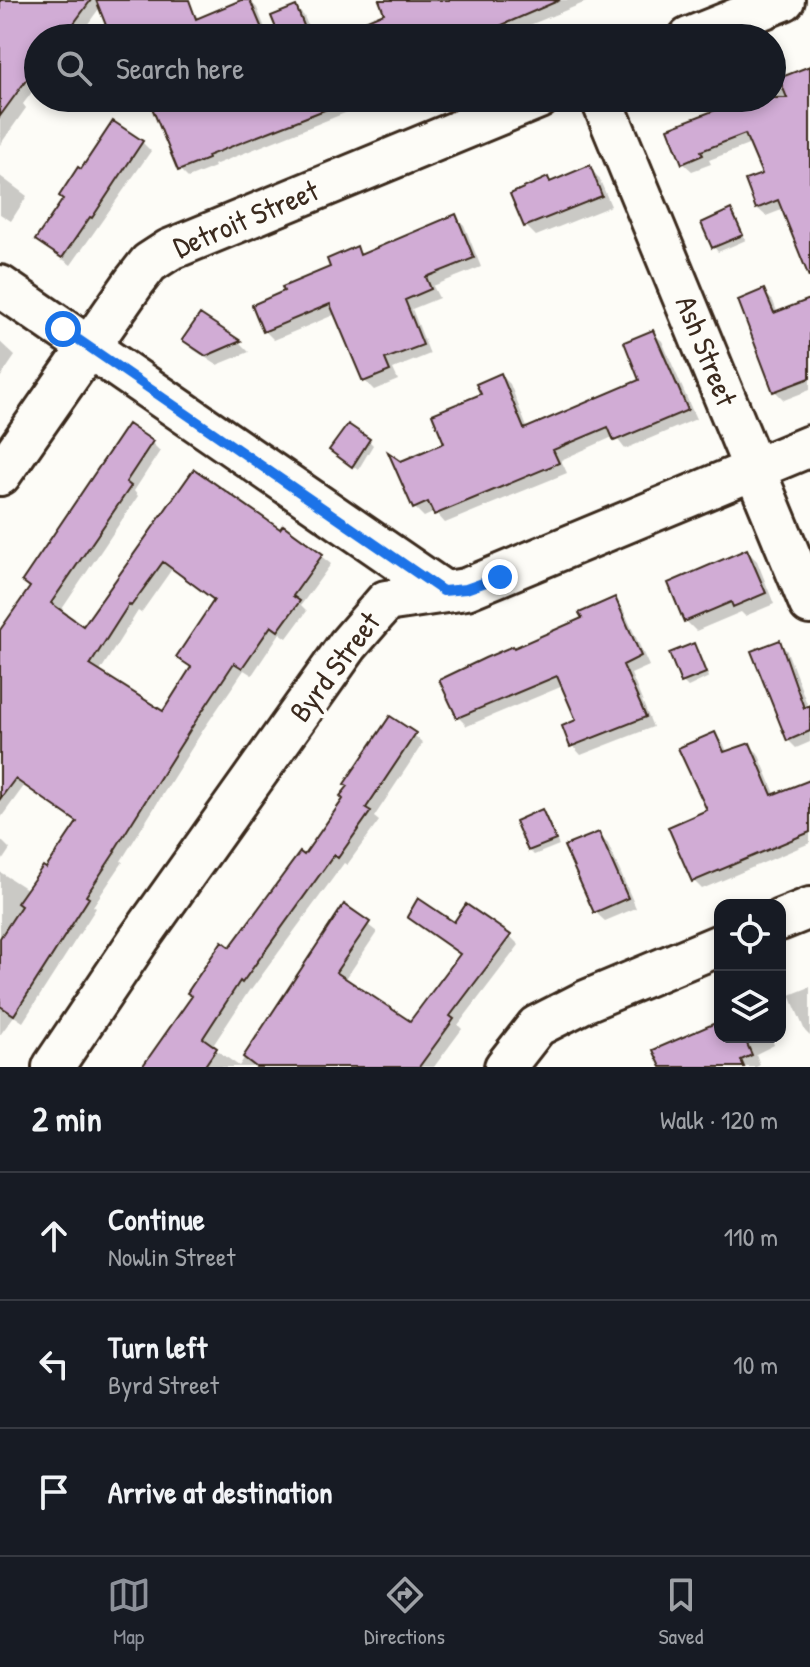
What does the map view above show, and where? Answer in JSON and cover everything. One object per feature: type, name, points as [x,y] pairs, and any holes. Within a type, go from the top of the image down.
[{"type":"street","points":[[724,24],[784,0]]},
{"type":"street","name":"Detroit Street","points":[[0,475],[149,263],[169,250],[505,112]]},
{"type":"street","name":"Ash Street","points":[[607,112],[810,604]]},
{"type":"street","points":[[0,286],[443,591]]},
{"type":"street","name":"Byrd Street","points":[[53,1067],[139,939],[348,645],[386,601],[466,589],[489,581],[810,446]]},
{"type":"street","points":[[786,918],[810,908]]},
{"type":"street","points":[[505,1067],[537,1026],[586,1001],[714,948]]},
{"type":"building","points":[[0,0],[91,0],[73,24],[24,24],[24,83],[0,116]]},
{"type":"building","points":[[96,0],[189,0],[196,19],[241,0],[250,0],[260,24],[105,24]]},
{"type":"building","points":[[379,0],[560,0],[504,24],[358,24],[384,13]]},
{"type":"building","points":[[296,6],[303,24],[274,24],[271,16]]},
{"type":"building","points":[[810,66],[810,277],[778,200],[756,209],[745,180],[762,174],[745,134],[701,151],[703,155],[682,164],[668,128],[710,112],[786,112],[786,75]]},
{"type":"building","points":[[154,112],[319,112],[207,156],[208,159],[178,171]]},
{"type":"building","points":[[113,121],[143,141],[62,258],[35,240],[63,199],[59,196],[78,167],[81,169]]},
{"type":"building","points":[[590,165],[602,196],[524,227],[510,194],[548,177],[550,182]]},
{"type":"building","points":[[731,209],[743,235],[712,248],[701,223]]},
{"type":"building","points":[[456,214],[474,258],[426,277],[431,289],[405,300],[423,345],[385,359],[390,371],[363,382],[330,304],[263,332],[252,305],[284,291],[282,287],[330,267],[327,259],[357,246],[360,255]]},
{"type":"building","points":[[764,289],[774,313],[810,299],[810,378],[773,392],[738,300]]},
{"type":"building","points":[[200,314],[241,341],[206,356],[182,340]]},
{"type":"building","points":[[653,330],[688,410],[614,441],[608,427],[553,450],[559,463],[434,515],[428,502],[413,509],[388,452],[401,461],[444,443],[432,414],[481,394],[476,384],[501,373],[524,429],[639,380],[624,342]]},
{"type":"building","points":[[128,424],[153,441],[126,482],[131,486],[51,603],[83,626],[194,469],[280,529],[283,525],[323,554],[293,596],[300,601],[278,631],[271,626],[242,668],[234,663],[14,1015],[0,1006],[0,938],[21,906],[17,903],[43,866],[46,868],[77,822],[15,779],[0,799],[0,630],[30,587],[22,581]],"holes":[[[163,562],[214,600],[176,657],[191,667],[163,711],[90,665],[129,604],[131,606]]]},
{"type":"building","points":[[348,424],[370,439],[352,467],[329,450]]},
{"type":"building","points":[[747,549],[766,593],[733,607],[731,602],[684,622],[668,583]]},
{"type":"building","points":[[615,597],[641,656],[623,665],[646,717],[570,747],[562,726],[576,720],[557,676],[457,718],[439,680],[582,618],[579,613]]},
{"type":"building","points":[[780,640],[804,708],[810,705],[810,731],[787,741],[751,651]]},
{"type":"building","points":[[694,643],[706,673],[681,683],[669,653]]},
{"type":"building","points":[[390,716],[416,733],[366,808],[371,811],[338,858],[334,855],[242,983],[240,981],[203,1038],[217,1048],[204,1067],[142,1067],[192,996],[187,993],[222,941],[230,947],[300,852],[304,855],[343,799],[340,796],[348,786],[344,784]]},
{"type":"building","points":[[715,732],[724,752],[750,743],[772,795],[810,780],[810,832],[692,882],[668,827],[707,810],[678,748]]},
{"type":"building","points":[[542,809],[556,840],[528,851],[515,821]]},
{"type":"building","points":[[599,832],[628,898],[594,913],[564,846]]},
{"type":"building","points":[[418,898],[454,922],[466,904],[511,935],[450,1016],[454,1019],[419,1067],[256,1067],[243,1057],[344,904],[370,922],[336,972],[410,1021],[460,954],[407,917]]},
{"type":"building","points":[[714,1024],[714,1043],[747,1043],[752,1055],[741,1060],[744,1067],[661,1067],[653,1050]]},
{"type":"route","points":[[63,329],[443,591],[466,589],[500,577]]}]
